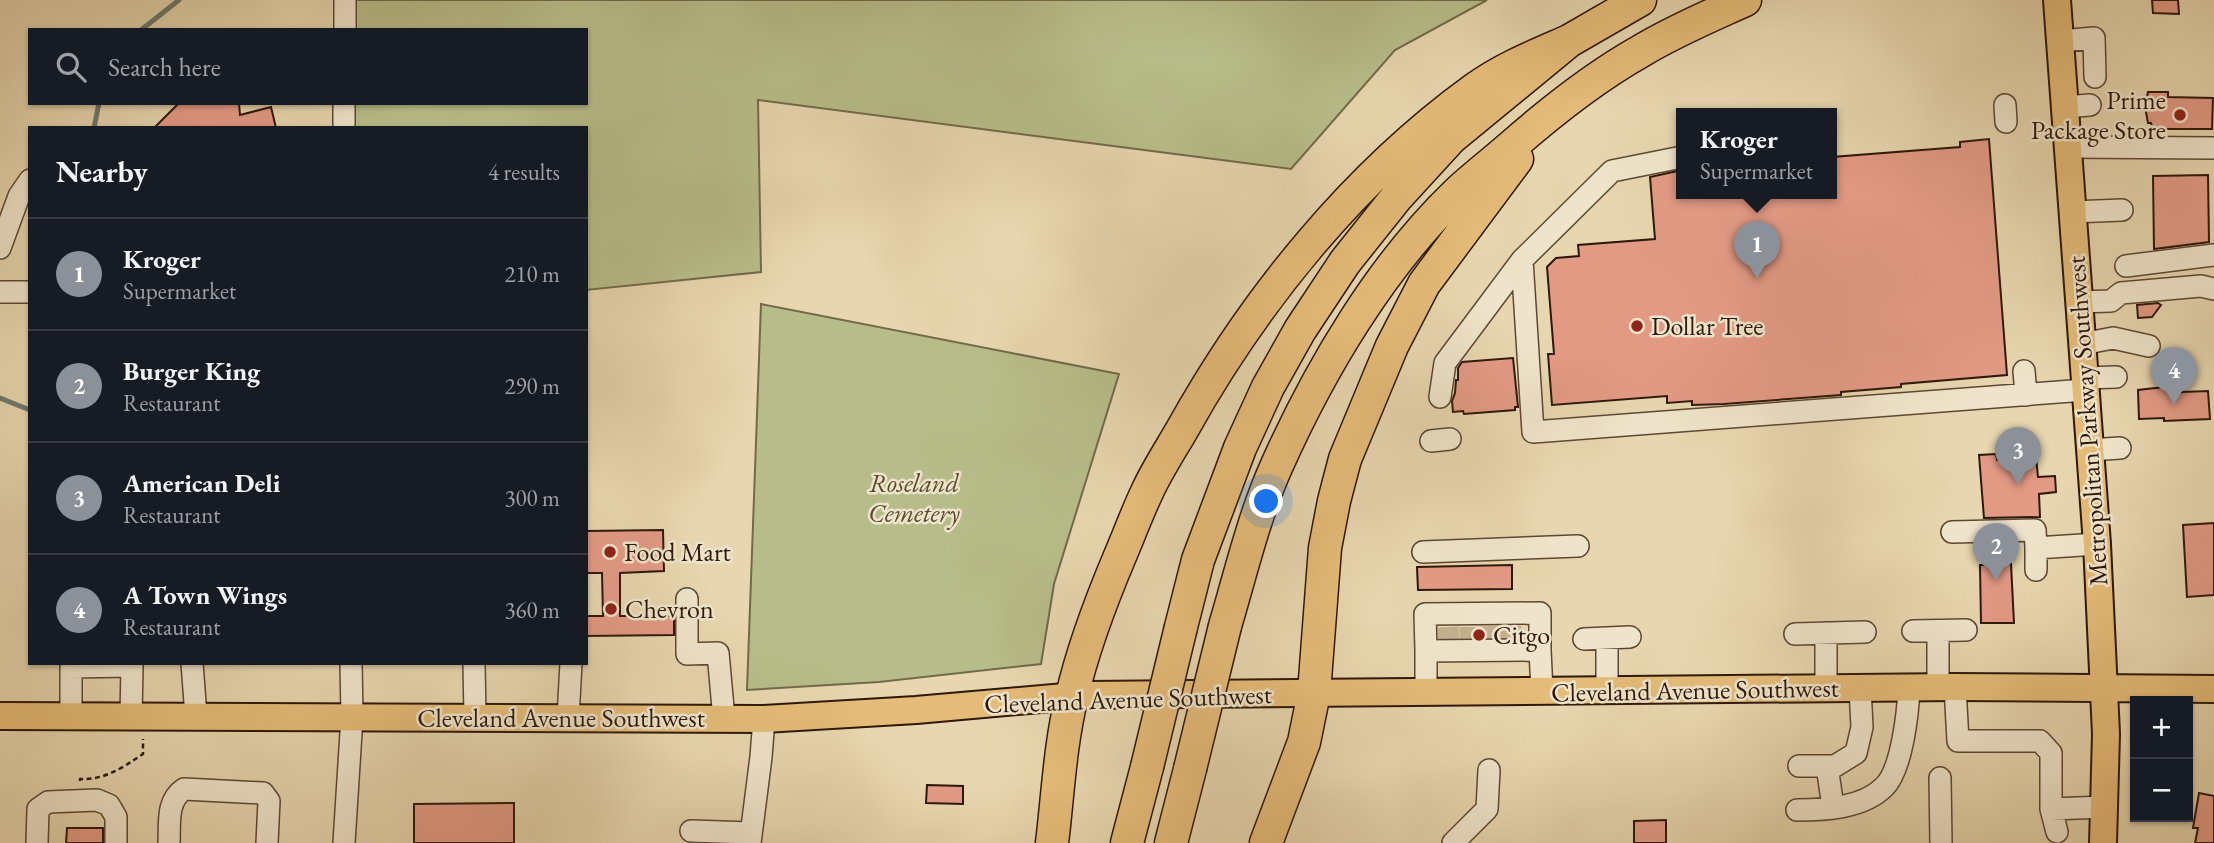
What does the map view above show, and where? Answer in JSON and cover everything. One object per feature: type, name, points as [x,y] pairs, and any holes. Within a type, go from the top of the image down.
[{"type":"highway","points":[[1052,843],[1071,697],[1099,607],[1147,491],[1238,338],[1276,285],[1331,220],[1373,176],[1437,119],[1476,88],[1514,65],[1569,41],[1640,0]]},
{"type":"highway","points":[[1171,843],[1225,626],[1257,521],[1277,466],[1322,375],[1348,331],[1413,242],[1457,194],[1553,110],[1640,51],[1745,0]]},
{"type":"highway","points":[[1127,843],[1198,560],[1240,448],[1268,387],[1300,330],[1345,262],[1396,198],[1451,138],[1569,41]]},
{"type":"highway","points":[[1266,843],[1304,742],[1314,693],[1325,548],[1345,459],[1392,346],[1424,284],[1553,110]]},
{"type":"main road","name":"Metropolitan Parkway Southwest","points":[[2057,0],[2060,41],[2077,106],[2067,147],[2097,544],[2106,734],[2103,843]]},
{"type":"main road","name":"Cleveland Avenue Southwest","points":[[0,716],[764,719],[1071,697],[1947,687],[2214,689]]},
{"type":"street","points":[[345,0],[345,28]]},
{"type":"street","points":[[2060,41],[2094,38],[2095,77]]},
{"type":"street","points":[[344,105],[344,126]]},
{"type":"street","points":[[2067,147],[2126,139],[2214,148]]},
{"type":"street","points":[[1440,397],[1445,363],[1522,260],[1612,172],[1676,158]]},
{"type":"street","points":[[0,248],[19,196],[28,183]]},
{"type":"street","points":[[2072,212],[2122,210]]},
{"type":"street","points":[[2126,266],[2214,255]]},
{"type":"street","points":[[1522,260],[1528,432],[2026,395],[2116,377]]},
{"type":"street","points":[[2079,302],[2111,301],[2121,293],[2201,286],[2214,289]]},
{"type":"street","points":[[0,292],[28,292]]},
{"type":"street","points":[[2082,344],[2113,338],[2149,346]]},
{"type":"street","points":[[2024,371],[2026,395]]},
{"type":"street","points":[[2090,450],[2120,448]]},
{"type":"street","points":[[1952,532],[2035,530],[2036,569]]},
{"type":"street","points":[[2036,548],[2097,544]]},
{"type":"street","points":[[1423,552],[1578,546]]},
{"type":"street","points":[[687,599],[687,654],[718,653],[724,719]]},
{"type":"street","points":[[1426,692],[1426,614],[1469,634],[1511,634],[1540,612],[1542,691]]},
{"type":"street","points":[[1913,631],[1954,631],[1947,687],[1958,741],[2040,741],[2051,753],[2051,809],[2057,832]]},
{"type":"street","points":[[1795,634],[1865,632]]},
{"type":"street","points":[[1826,633],[1826,688]]},
{"type":"street","points":[[1426,652],[1469,634],[1511,634],[1540,650]]},
{"type":"street","points":[[1607,638],[1607,690]]},
{"type":"street","points":[[1584,639],[1630,638]]},
{"type":"street","points":[[192,665],[196,716]]},
{"type":"street","points":[[344,843],[352,717],[351,665]]},
{"type":"street","points":[[474,665],[475,717]]},
{"type":"street","points":[[568,718],[571,665]]},
{"type":"street","points":[[71,716],[71,667],[132,666],[137,716]]},
{"type":"street","points":[[1799,766],[1835,766],[1856,753],[1862,727],[1860,688]]},
{"type":"street","points":[[1797,810],[1858,803],[1885,786],[1895,767],[1907,722],[1909,688]]},
{"type":"street","points":[[691,831],[750,838],[764,719]]},
{"type":"street","points":[[1827,766],[1833,807]]},
{"type":"street","points":[[1453,843],[1487,809],[1489,770]]},
{"type":"street","points":[[1940,778],[1941,843]]},
{"type":"street","points":[[169,843],[170,809],[175,794],[184,789],[262,793],[269,801],[267,843]]},
{"type":"street","points":[[37,843],[38,808],[48,802],[97,800],[109,805],[116,817],[116,843]]},
{"type":"street","points":[[2051,809],[2105,807]]},
{"type":"path","points":[[85,801],[80,790],[80,779],[96,780],[108,774],[115,774],[143,754],[137,716]]},
{"type":"green space","points":[[337,0],[1487,0],[1395,50],[1291,169],[758,100],[761,272],[588,290],[588,126],[338,126],[338,105],[588,105],[588,28],[337,28]]},
{"type":"green space","name":"Roseland Cemetery","points":[[761,304],[1119,374],[1054,584],[1041,664],[879,682],[747,690]]},
{"type":"building","points":[[2152,0],[2178,0],[2179,14],[2153,13]]},
{"type":"building","name":"Prime Package Store","points":[[2148,92],[2168,92],[2168,97],[2213,98],[2212,129],[2153,129],[2151,123],[2148,123],[2145,107]]},
{"type":"building","points":[[177,105],[239,105],[240,115],[271,107],[276,126],[156,126]]},
{"type":"building","points":[[1989,139],[2007,375],[1901,384],[1901,387],[1841,392],[1841,395],[1724,404],[1692,405],[1692,401],[1667,403],[1667,396],[1552,405],[1548,354],[1554,354],[1547,267],[1556,258],[1579,256],[1578,245],[1655,239],[1650,177],[1676,171],[1676,199],[1837,199],[1837,157],[1960,147],[1960,142]]},
{"type":"building","points":[[2208,175],[2209,242],[2154,249],[2153,176]]},
{"type":"building","points":[[2137,305],[2161,305],[2152,317],[2138,318]]},
{"type":"building","points":[[1513,358],[1518,407],[1515,407],[1515,410],[1464,414],[1463,411],[1453,412],[1452,401],[1458,380],[1458,368],[1462,362]]},
{"type":"building","points":[[2182,385],[2182,392],[2208,391],[2210,419],[2139,419],[2138,390]]},
{"type":"building","points":[[1996,454],[1997,460],[2036,457],[2038,477],[2055,476],[2056,492],[2039,494],[2040,517],[1984,518],[1979,455]]},
{"type":"building","points":[[2214,523],[2214,595],[2187,597],[2183,525]]},
{"type":"building","points":[[663,530],[664,571],[620,573],[620,616],[674,616],[674,635],[588,636],[588,616],[603,616],[602,573],[588,573],[588,531]]},
{"type":"building","points":[[1984,558],[1999,558],[1999,564],[2011,564],[2014,623],[1981,623],[1980,565],[1984,565]]},
{"type":"building","points":[[1512,565],[1512,589],[1418,590],[1417,567]]},
{"type":"building","points":[[927,785],[963,786],[963,804],[926,803]]},
{"type":"building","points":[[2199,793],[2214,796],[2214,843],[2195,843],[2198,828],[2193,828]]},
{"type":"building","points":[[514,803],[514,843],[414,843],[414,804]]},
{"type":"building","points":[[1666,820],[1666,843],[1634,843],[1634,821]]},
{"type":"building","points":[[67,828],[103,828],[103,843],[66,843]]},
{"type":"waterway","points":[[144,28],[179,0]]},
{"type":"waterway","points":[[94,126],[99,105]]},
{"type":"waterway","points":[[0,398],[28,409]]},
{"type":"tunnel","points":[[1489,626],[1490,645]]},
{"type":"tunnel","points":[[1511,626],[1511,645]]},
{"type":"tunnel","points":[[1448,627],[1449,645]]},
{"type":"tunnel","points":[[1470,627],[1470,645]]},
{"type":"place","name":"Prime Package Store","points":[[2180,115]]},
{"type":"place","name":"Kroger","points":[[1757,279]]},
{"type":"place","name":"Dollar Tree","points":[[1637,326]]},
{"type":"place","name":"A Town Wings","points":[[2174,405]]},
{"type":"place","name":"American Deli","points":[[2018,485]]},
{"type":"place","name":"Food Mart","points":[[610,552]]},
{"type":"place","name":"Burger King","points":[[1996,581]]},
{"type":"place","name":"Chevron","points":[[611,609]]},
{"type":"place","name":"Citgo","points":[[1479,635]]}]
